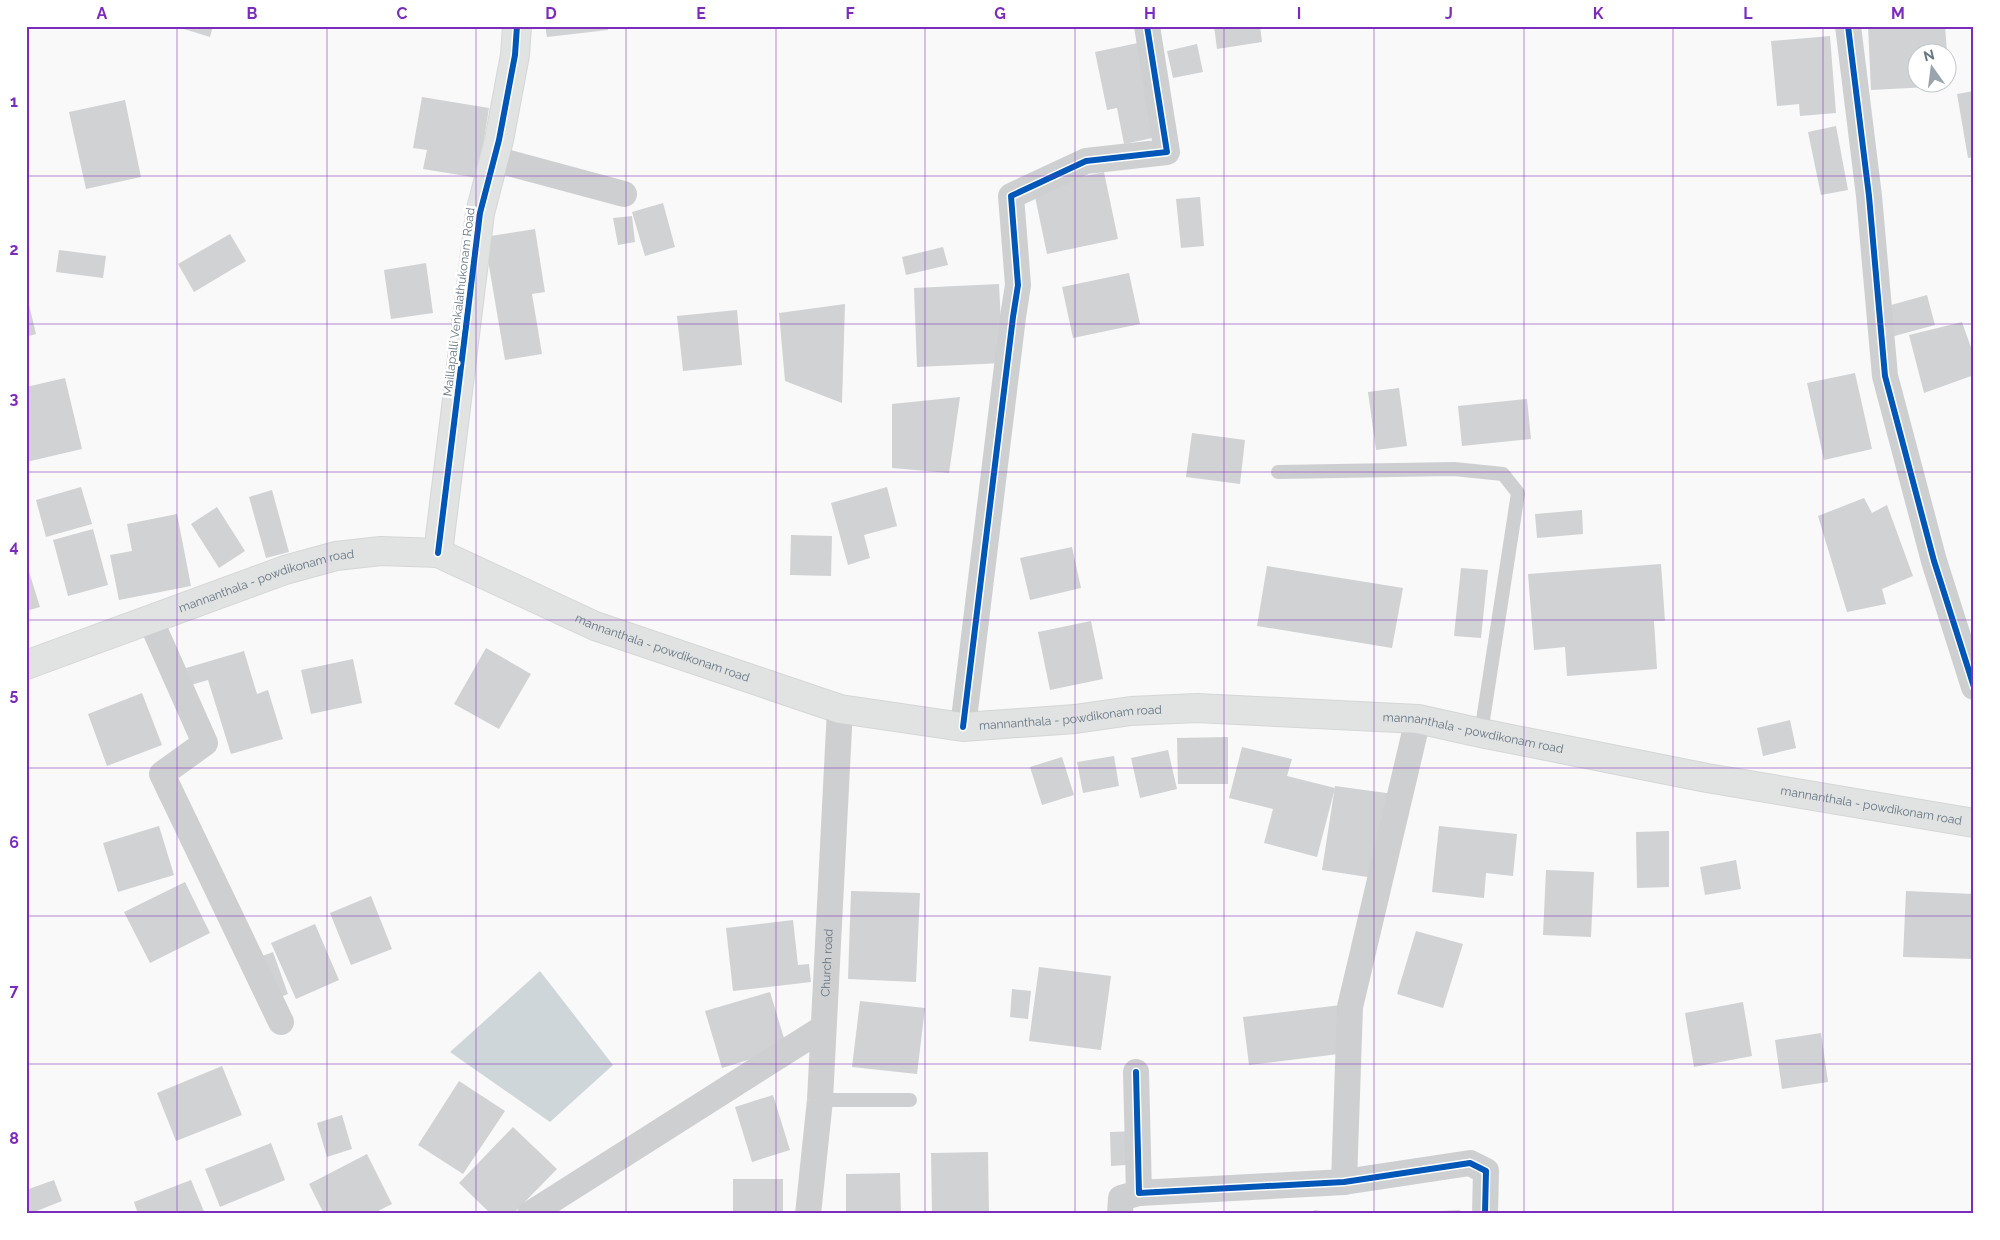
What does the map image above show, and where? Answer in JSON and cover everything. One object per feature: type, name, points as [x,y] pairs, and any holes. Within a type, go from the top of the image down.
[{"type":"main road","name":"Maillapalli Venkalathukonam Road","points":[[438,553],[480,213],[494,159],[515,55],[518,26]]},
{"type":"main road","name":"mannanthala - powdikonam road","points":[[26,665],[285,570],[336,556],[381,551],[438,553],[595,626],[840,709],[963,727],[1075,718],[1132,710],[1197,708],[1418,719],[1707,778],[1974,823]]},
{"type":"street","points":[[963,727],[1018,286],[1011,196],[1086,161],[1167,152],[1147,26]]},
{"type":"street","points":[[1848,26],[1869,196],[1886,376],[1934,561],[1974,687]]},
{"type":"street","points":[[494,159],[624,194]]},
{"type":"street","points":[[150,619],[204,743],[162,774],[281,1022]]},
{"type":"street","name":"Church road","points":[[808,1214],[820,1100],[840,709]]},
{"type":"street","points":[[1344,1182],[1350,1007],[1418,719]]},
{"type":"street","points":[[530,1214],[823,1028]]},
{"type":"street","points":[[1136,1072],[1139,1193]]},
{"type":"street","points":[[1120,1214],[1120,1198],[1139,1193],[1344,1182],[1470,1162],[1486,1171],[1485,1214]]},
{"type":"lane","points":[[1278,472],[1454,469],[1503,474],[1518,492],[1481,733]]},
{"type":"lane","points":[[820,1100],[910,1100]]},
{"type":"shaded area","points":[[540,971],[613,1065],[550,1122],[450,1052]]},
{"type":"building","points":[[174,26],[213,26],[210,37]]},
{"type":"building","points":[[545,26],[608,26],[608,30],[547,37]]},
{"type":"building","points":[[1214,26],[1260,26],[1262,42],[1217,49]]},
{"type":"building","points":[[1868,26],[1945,26],[1946,42],[1908,42],[1908,88],[1871,90]]},
{"type":"building","points":[[1830,36],[1836,113],[1800,116],[1799,104],[1777,106],[1771,41]]},
{"type":"building","points":[[1138,43],[1157,137],[1124,144],[1117,108],[1107,110],[1095,52]]},
{"type":"building","points":[[1197,44],[1203,72],[1173,78],[1167,51]]},
{"type":"building","points":[[1974,91],[1974,157],[1968,158],[1957,94]]},
{"type":"building","points":[[422,97],[489,108],[478,178],[423,169],[427,150],[413,148]]},
{"type":"building","points":[[125,100],[141,177],[86,189],[69,112]]},
{"type":"building","points":[[1836,126],[1848,190],[1821,195],[1808,132]]},
{"type":"building","points":[[1104,172],[1118,239],[1047,254],[1033,187]]},
{"type":"building","points":[[1200,197],[1204,246],[1181,248],[1176,199]]},
{"type":"building","points":[[663,203],[675,247],[645,256],[632,212]]},
{"type":"building","points":[[632,216],[635,242],[618,245],[613,218]]},
{"type":"building","points":[[535,229],[545,292],[532,294],[542,354],[505,360],[484,237]]},
{"type":"building","points":[[230,234],[246,261],[194,292],[178,264]]},
{"type":"building","points":[[943,247],[948,265],[906,275],[902,257]]},
{"type":"building","points":[[59,250],[106,256],[103,278],[56,272]]},
{"type":"building","points":[[426,263],[433,313],[391,319],[384,270]]},
{"type":"building","points":[[1129,273],[1140,324],[1073,338],[1062,287]]},
{"type":"building","points":[[999,284],[1003,363],[917,367],[914,288]]},
{"type":"building","points":[[26,292],[36,334],[26,337]]},
{"type":"building","points":[[1927,295],[1935,325],[1891,337],[1884,307]]},
{"type":"building","points":[[845,304],[842,403],[785,381],[779,313]]},
{"type":"building","points":[[737,310],[742,365],[683,371],[677,316]]},
{"type":"building","points":[[1962,322],[1974,356],[1974,375],[1924,393],[1909,335]]},
{"type":"building","points":[[1855,373],[1872,449],[1824,460],[1807,383]]},
{"type":"building","points":[[65,378],[82,449],[26,462],[26,387]]},
{"type":"building","points":[[1399,388],[1407,446],[1376,450],[1368,392]]},
{"type":"building","points":[[960,397],[949,473],[892,468],[892,404]]},
{"type":"building","points":[[1527,399],[1531,439],[1462,446],[1458,406]]},
{"type":"building","points":[[1192,433],[1245,440],[1240,484],[1186,477]]},
{"type":"building","points":[[81,487],[92,524],[46,537],[36,500]]},
{"type":"building","points":[[887,487],[897,526],[864,535],[870,558],[848,565],[831,503]]},
{"type":"building","points":[[272,490],[289,552],[266,558],[249,497]]},
{"type":"building","points":[[1864,498],[1872,513],[1887,505],[1913,576],[1882,589],[1886,604],[1847,612],[1818,516]]},
{"type":"building","points":[[217,507],[245,551],[219,568],[191,524]]},
{"type":"building","points":[[1582,510],[1583,534],[1537,538],[1535,514]]},
{"type":"building","points":[[177,514],[191,586],[119,600],[110,555],[132,551],[127,524]]},
{"type":"building","points":[[93,529],[108,585],[68,596],[53,540]]},
{"type":"building","points":[[791,535],[832,536],[831,576],[790,575]]},
{"type":"building","points":[[1072,547],[1081,588],[1030,600],[1020,558]]},
{"type":"building","points":[[26,562],[40,607],[26,611]]},
{"type":"building","points":[[1661,564],[1665,621],[1654,621],[1657,669],[1567,676],[1565,647],[1534,650],[1528,574]]},
{"type":"building","points":[[1267,566],[1403,588],[1392,648],[1257,626]]},
{"type":"building","points":[[1461,568],[1488,570],[1481,638],[1454,636]]},
{"type":"building","points":[[1091,621],[1103,679],[1050,690],[1038,632]]},
{"type":"building","points":[[486,648],[531,674],[499,729],[454,704]]},
{"type":"building","points":[[244,651],[257,694],[268,690],[283,739],[231,754],[208,680],[191,685],[186,668]]},
{"type":"building","points":[[353,659],[362,703],[311,714],[301,670]]},
{"type":"building","points":[[142,693],[162,745],[107,766],[88,714]]},
{"type":"building","points":[[1790,720],[1796,748],[1763,756],[1757,728]]},
{"type":"building","points":[[1228,737],[1228,784],[1178,784],[1177,738]]},
{"type":"building","points":[[1242,747],[1292,759],[1287,776],[1335,788],[1317,857],[1264,843],[1273,809],[1229,798]]},
{"type":"building","points":[[1168,750],[1177,789],[1140,798],[1131,758]]},
{"type":"building","points":[[1114,756],[1119,786],[1083,793],[1077,762]]},
{"type":"building","points":[[1062,757],[1074,795],[1042,805],[1030,767]]},
{"type":"building","points":[[1335,786],[1394,794],[1380,879],[1322,870]]},
{"type":"building","points":[[159,826],[174,875],[118,892],[103,843]]},
{"type":"building","points":[[1439,826],[1517,834],[1513,876],[1486,873],[1484,898],[1432,892]]},
{"type":"building","points":[[1669,831],[1669,887],[1637,888],[1636,832]]},
{"type":"building","points":[[1736,860],[1741,889],[1705,895],[1700,867]]},
{"type":"building","points":[[1546,870],[1594,872],[1591,937],[1543,935]]},
{"type":"building","points":[[185,882],[210,933],[150,963],[124,912]]},
{"type":"building","points":[[851,891],[920,893],[916,982],[848,979]]},
{"type":"building","points":[[1906,891],[1974,894],[1974,959],[1903,957]]},
{"type":"building","points":[[371,896],[392,949],[351,965],[330,913]]},
{"type":"building","points":[[793,920],[798,965],[809,964],[811,982],[733,991],[726,928]]},
{"type":"building","points":[[315,924],[339,980],[296,999],[271,943]]},
{"type":"building","points":[[1416,931],[1463,944],[1443,1008],[1397,994]]},
{"type":"building","points":[[273,952],[288,994],[278,998],[262,956]]},
{"type":"building","points":[[1039,967],[1111,976],[1101,1050],[1029,1041]]},
{"type":"building","points":[[1012,989],[1031,991],[1028,1019],[1010,1017]]},
{"type":"building","points":[[770,992],[787,1048],[722,1068],[705,1011]]},
{"type":"building","points":[[860,1001],[925,1008],[917,1074],[852,1067]]},
{"type":"building","points":[[1743,1002],[1752,1056],[1694,1067],[1685,1013]]},
{"type":"building","points":[[1349,1004],[1355,1052],[1249,1065],[1243,1017]]},
{"type":"building","points":[[1821,1033],[1828,1082],[1782,1089],[1775,1040]]},
{"type":"building","points":[[222,1066],[242,1115],[176,1141],[157,1093]]},
{"type":"building","points":[[459,1081],[505,1111],[463,1174],[418,1145]]},
{"type":"building","points":[[773,1095],[790,1150],[752,1162],[735,1107]]},
{"type":"building","points":[[342,1115],[352,1149],[327,1157],[317,1123]]},
{"type":"building","points":[[513,1127],[557,1169],[513,1214],[491,1214],[459,1183]]},
{"type":"building","points":[[1140,1131],[1141,1164],[1111,1166],[1110,1132]]},
{"type":"building","points":[[271,1143],[285,1180],[220,1207],[205,1169]]},
{"type":"building","points":[[988,1152],[989,1214],[932,1214],[931,1153]]},
{"type":"building","points":[[367,1154],[392,1204],[372,1214],[324,1214],[309,1184]]},
{"type":"building","points":[[900,1173],[901,1214],[846,1214],[846,1174]]},
{"type":"building","points":[[733,1179],[783,1179],[783,1214],[733,1214]]},
{"type":"building","points":[[54,1180],[62,1201],[29,1214],[26,1207],[26,1190]]},
{"type":"building","points":[[191,1180],[205,1214],[138,1214],[134,1202]]},
{"type":"building","points":[[1314,1210],[1335,1213],[1335,1214],[1314,1214]]},
{"type":"building","points":[[1460,1210],[1461,1214],[1422,1214],[1422,1212]]},
{"type":"cycle path","points":[[438,553],[480,213],[499,140],[515,55],[517,26]]},
{"type":"cycle path","points":[[963,727],[1018,285],[1011,196],[1086,161],[1167,152],[1147,26]]},
{"type":"cycle path","points":[[1848,26],[1869,196],[1885,376],[1934,561],[1974,687]]},
{"type":"cycle path","points":[[1136,1072],[1139,1193],[1344,1182],[1470,1163],[1486,1171],[1485,1214]]}]
